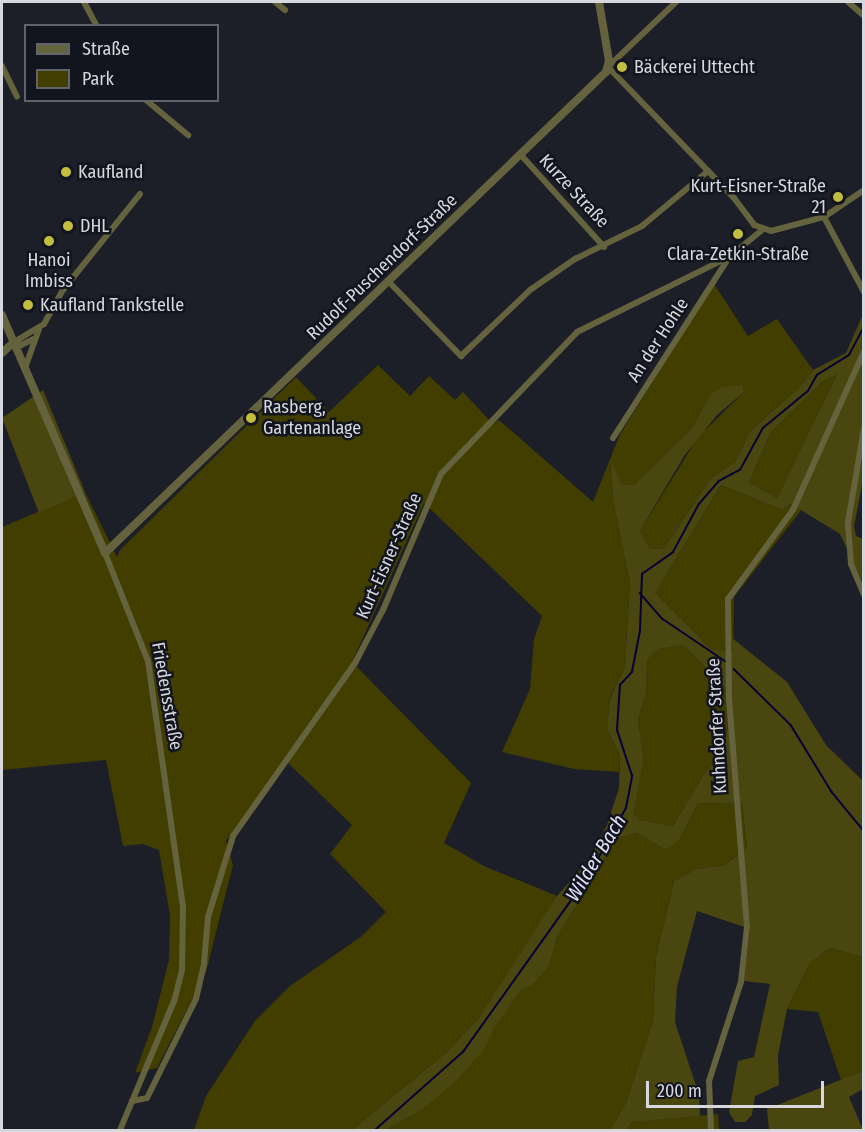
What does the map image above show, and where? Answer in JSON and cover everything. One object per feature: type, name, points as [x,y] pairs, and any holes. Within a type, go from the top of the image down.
[{"type":"street","points":[[84,2],[96,24]]},
{"type":"street","points":[[275,2],[285,10]]},
{"type":"street","points":[[599,2],[608,67],[762,230]]},
{"type":"street","name":"Rudolf-Puschendorf-Straße","points":[[105,553],[676,2]]},
{"type":"street","points":[[848,2],[864,16]]},
{"type":"street","points":[[2,66],[17,97]]},
{"type":"street","points":[[149,102],[188,135]]},
{"type":"street","name":"Kurze Straße","points":[[520,155],[604,247]]},
{"type":"street","points":[[388,281],[461,356],[530,290],[575,259],[604,247],[651,220],[708,171]]},
{"type":"street","name":"Kurt-Eisner-Straße","points":[[132,1101],[147,1098],[196,999],[204,963],[208,917],[233,836],[355,663],[383,610],[441,474],[577,332],[729,257],[762,230],[824,217],[864,190]]},
{"type":"street","points":[[25,368],[34,339],[63,290],[140,194]]},
{"type":"street","points":[[824,217],[864,292]]},
{"type":"street","name":"An der Hohle","points":[[612,438],[729,257]]},
{"type":"street","name":"Friedensstraße","points":[[2,315],[105,553],[148,661],[183,906],[182,970],[174,1001],[120,1131]]},
{"type":"street","points":[[2,353],[14,342],[39,329]]},
{"type":"street","points":[[14,342],[21,345],[34,339]]},
{"type":"street","name":"Kuhndorfer Straße","points":[[711,1131],[709,1081],[741,982],[747,927],[729,700],[728,599],[793,510],[864,351]]},
{"type":"street","points":[[864,428],[848,523],[851,564],[864,594]]},
{"type":"green space","points":[[714,284],[748,336],[777,319],[813,370],[800,387],[750,431],[735,462],[711,478],[664,548],[650,549],[640,531],[698,437],[744,392],[710,395],[692,428],[634,485],[622,484],[610,461],[613,501],[630,582],[625,666],[610,698],[607,729],[620,755],[619,772],[574,769],[502,752],[530,689],[534,639],[542,616],[424,503],[352,662],[471,783],[444,843],[484,866],[557,896],[548,914],[479,1018],[447,1052],[352,1130],[194,1130],[206,1096],[255,1021],[290,986],[362,936],[386,912],[330,854],[352,825],[284,759],[226,841],[233,865],[206,972],[157,1068],[135,1073],[152,1027],[169,960],[170,916],[159,850],[143,844],[123,846],[106,760],[2,770],[2,527],[85,492],[117,557],[120,550],[296,377],[329,412],[378,365],[410,396],[429,376],[455,400],[463,392],[493,424],[499,420],[593,502],[620,434]]},
{"type":"green space","points":[[838,372],[777,498],[749,482],[771,432],[822,382]]},
{"type":"green space","points":[[721,485],[782,510],[791,504],[802,509],[734,597],[733,654],[711,649],[655,593]]},
{"type":"green space","points":[[683,645],[726,688],[728,727],[722,753],[706,771],[673,826],[640,820],[632,814],[644,759],[638,721],[646,692],[647,660],[659,649]]},
{"type":"green space","points":[[698,803],[742,804],[747,848],[725,865],[696,869],[674,881],[656,957],[653,1021],[626,1103],[610,1130],[385,1130],[422,1110],[486,1047],[493,1027],[521,991],[535,983],[549,966],[557,937],[617,838],[637,833],[662,848],[680,839]]},
{"type":"green space","points":[[830,948],[863,957],[863,1071],[841,1080],[818,1012],[787,1009],[810,963]]},
{"type":"green space","points":[[718,1114],[719,1130],[627,1130],[632,1122]]},
{"type":"shaded area","points":[[863,314],[864,475],[854,526],[856,536],[863,539],[863,583],[840,534],[791,504],[782,510],[721,485],[655,593],[711,649],[733,653],[732,638],[787,682],[826,745],[863,781],[863,957],[830,948],[810,963],[787,1009],[778,1055],[779,1085],[755,1096],[752,1115],[745,1122],[735,1122],[729,1112],[738,1061],[754,1057],[770,984],[744,981],[750,929],[697,911],[677,987],[675,1022],[699,1095],[700,1116],[632,1122],[627,1130],[610,1130],[626,1103],[653,1021],[656,957],[674,881],[696,869],[725,865],[747,848],[742,804],[698,803],[680,839],[669,848],[662,848],[637,833],[617,838],[557,937],[549,966],[535,983],[521,991],[494,1027],[486,1047],[457,1080],[422,1110],[385,1130],[352,1130],[447,1052],[479,1018],[557,896],[589,860],[607,825],[619,788],[620,755],[607,729],[610,699],[625,666],[630,582],[613,501],[610,459],[622,484],[634,485],[692,428],[710,395],[722,387],[742,385],[744,392],[717,415],[684,456],[640,531],[650,549],[664,548],[711,478],[735,462],[750,431],[800,387],[813,370],[846,353]],"holes":[[[837,374],[777,498],[749,482],[771,432],[822,382]],[[683,645],[726,688],[728,727],[722,753],[706,771],[673,826],[640,820],[633,814],[644,759],[638,721],[646,692],[647,660],[659,649]]]},
{"type":"shaded area","points":[[43,390],[85,492],[39,513],[2,418]]},
{"type":"shaded area","points":[[863,1071],[863,1089],[849,1097],[863,1130],[769,1130],[767,1109]]},
{"type":"waterway","name":"Wilder Bach","points":[[864,301],[864,309]]},
{"type":"waterway","name":"Wilder Bach","points":[[375,1130],[463,1052],[588,877],[626,808],[632,776],[617,730],[620,685],[632,672],[640,631],[642,574],[673,552],[699,504],[719,481],[740,470],[763,428],[808,391],[817,375],[849,355],[864,327]]},
{"type":"waterway","points":[[640,593],[663,619],[725,661]]},
{"type":"waterway","points":[[734,669],[791,725],[832,792],[864,831]]},
{"type":"place","name":"Bäckerei Uttecht","points":[[622,67]]},
{"type":"place","name":"Kaufland","points":[[66,172]]},
{"type":"place","name":"Kurt-Eisner-Straße 21","points":[[838,197]]},
{"type":"place","name":"DHL","points":[[68,226]]},
{"type":"place","name":"Clara-Zetkin-Straße","points":[[738,234]]},
{"type":"place","name":"Hanoi Imbiss","points":[[49,241]]},
{"type":"place","name":"Kaufland Tankstelle","points":[[28,305]]},
{"type":"place","name":"Rasberg, Gartenanlage","points":[[251,418]]}]
